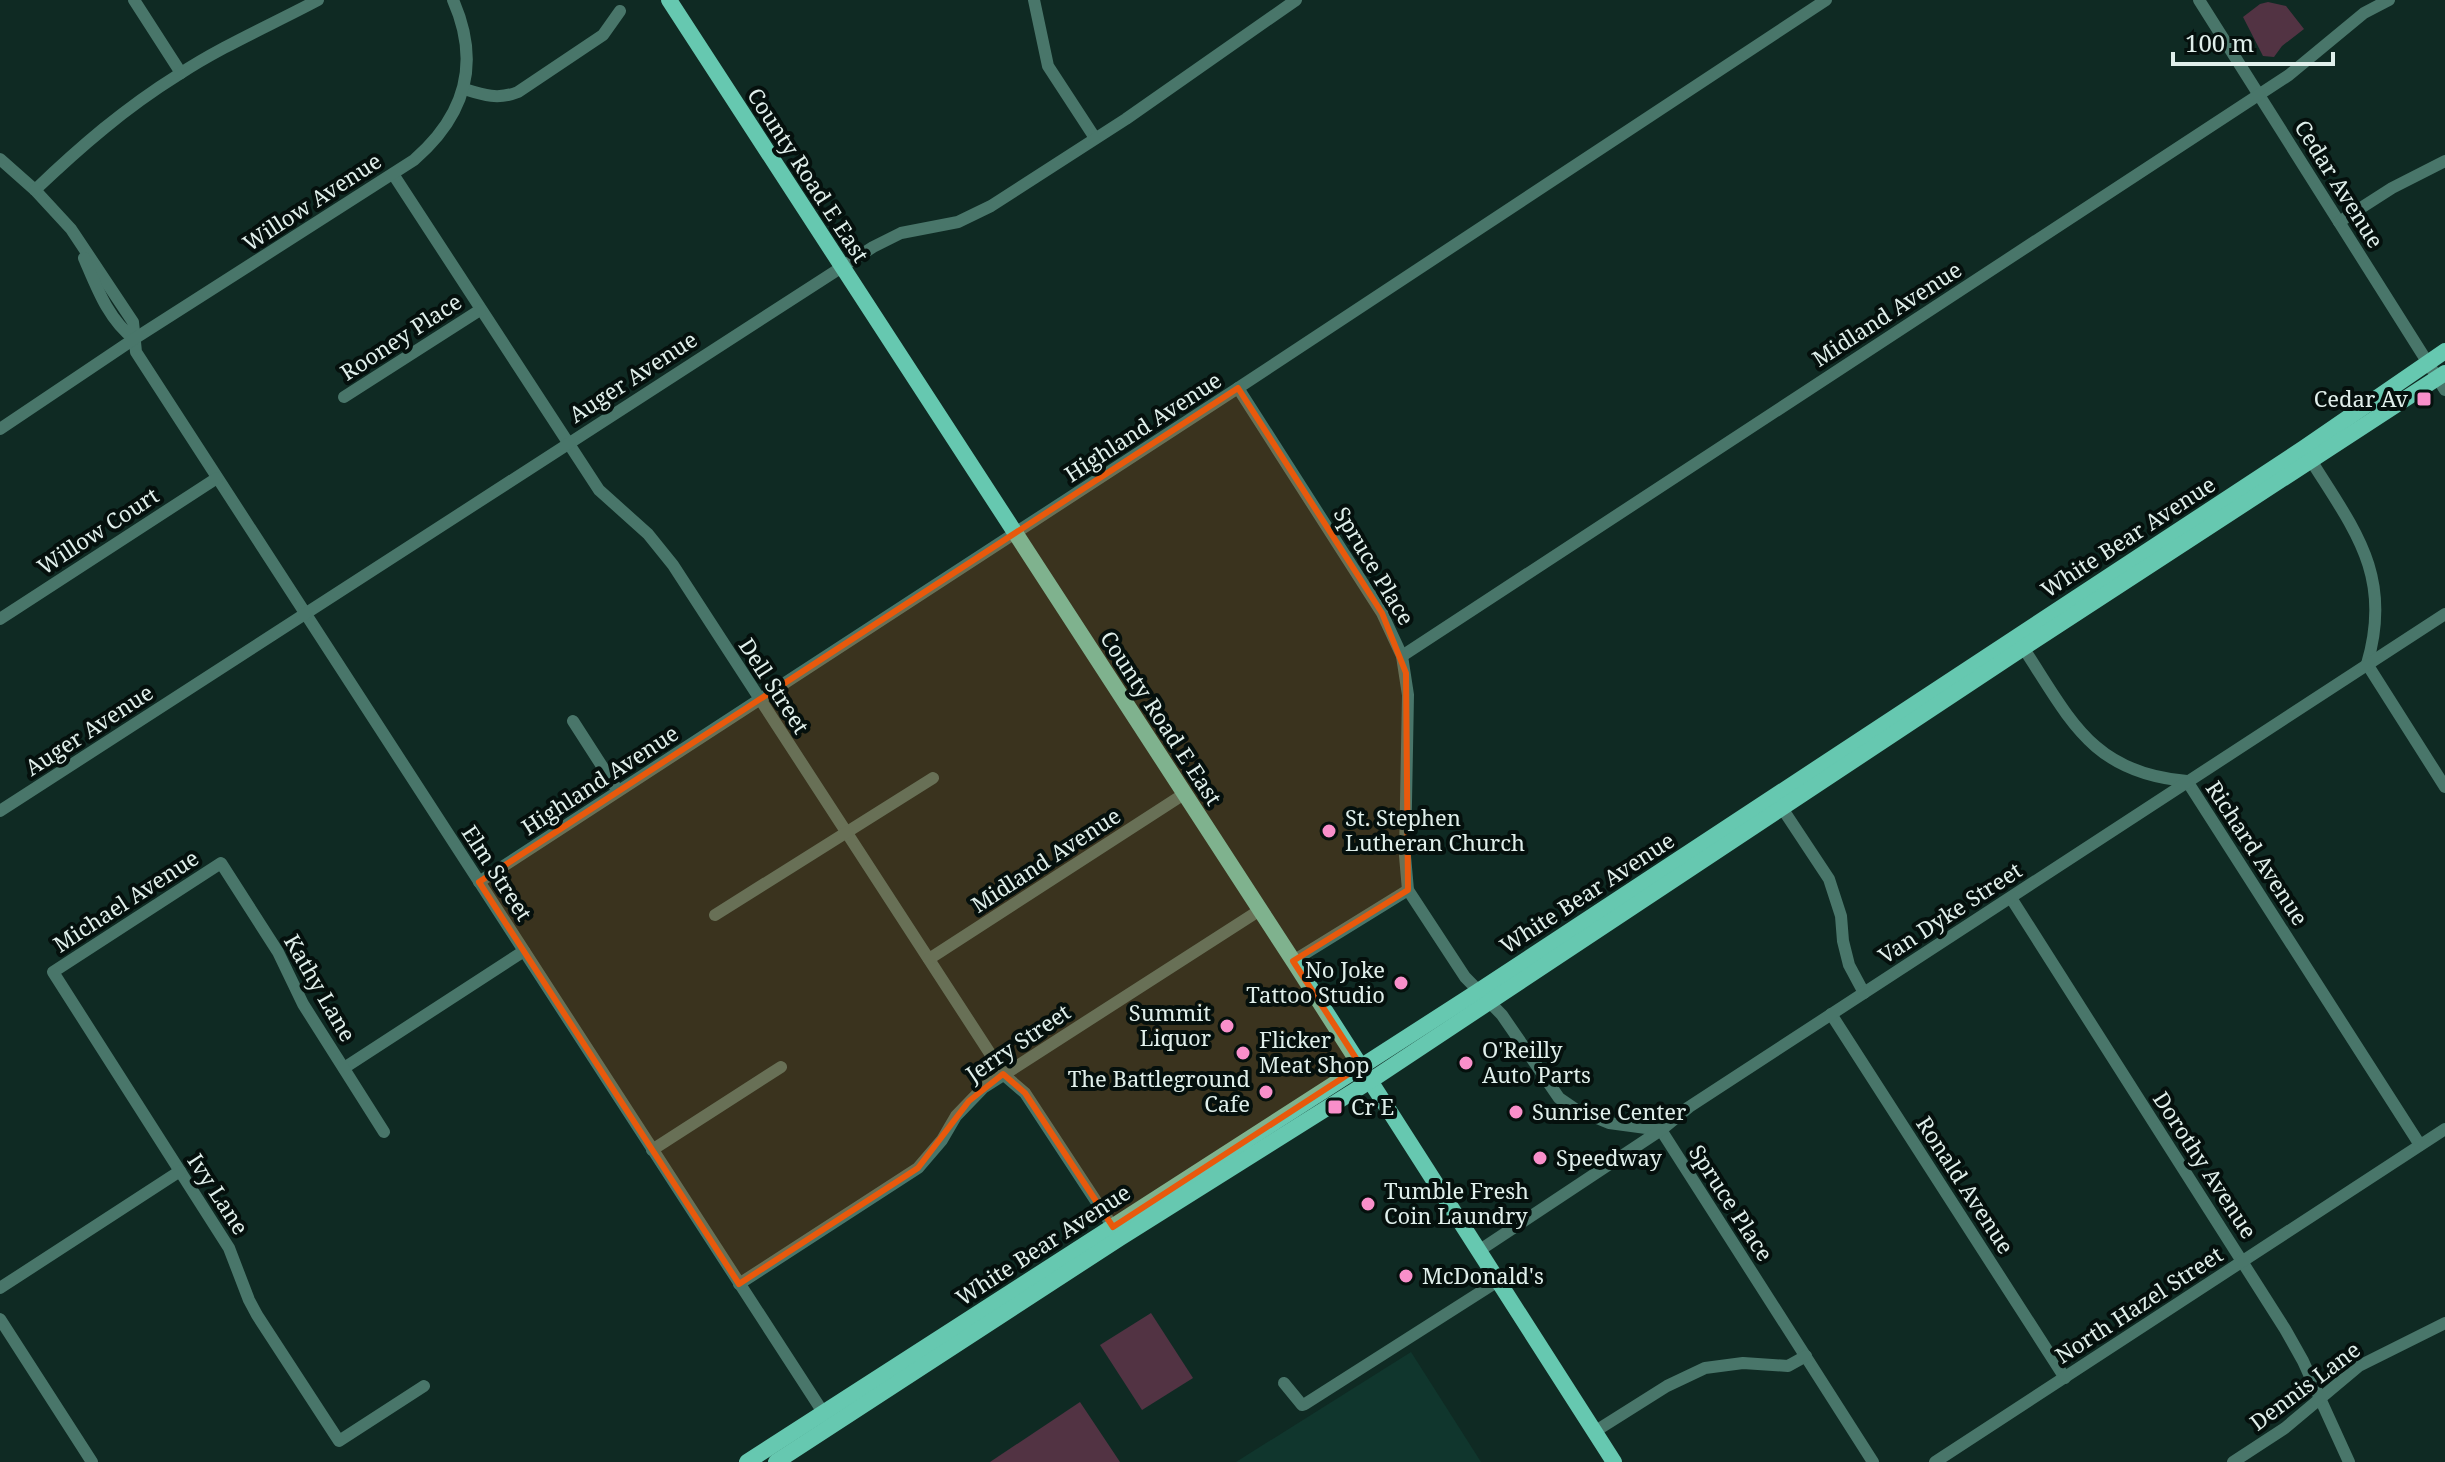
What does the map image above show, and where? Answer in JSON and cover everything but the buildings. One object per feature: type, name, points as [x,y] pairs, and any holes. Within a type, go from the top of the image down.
[{"type":"main road","name":"County Road E East","points":[[669,0],[1480,1250],[1614,1462]]},
{"type":"main road","name":"White Bear Avenue","points":[[747,1462],[828,1419],[1120,1238],[2307,454],[2445,351]]},
{"type":"main road","name":"White Bear Avenue","points":[[2307,454],[2443,380]]},
{"type":"main road","name":"White Bear Avenue","points":[[776,1462],[828,1419],[1113,1227],[1365,1074]]},
{"type":"street","points":[[134,0],[181,73]]},
{"type":"street","points":[[35,190],[110,122],[181,73],[318,0]]},
{"type":"street","points":[[453,0],[465,32],[464,89],[488,97],[505,97],[518,92],[603,35],[620,11]]},
{"type":"street","points":[[1034,0],[1048,66],[1095,138]]},
{"type":"street","name":"Auger Avenue","points":[[0,811],[842,267],[901,233],[958,222],[991,206],[1296,0]]},
{"type":"street","name":"Highland Avenue","points":[[479,882],[1238,388],[1826,0]]},
{"type":"street","name":"Cedar Avenue","points":[[2199,0],[2428,362],[2443,380]]},
{"type":"street","name":"Midland Avenue","points":[[1402,656],[2258,94],[2313,57],[2364,13],[2389,0]]},
{"type":"street","name":"Willow Avenue","points":[[0,429],[134,339],[414,160],[450,121],[464,89]]},
{"type":"street","name":"Elm Street","points":[[0,159],[35,190],[71,229],[102,300],[122,330],[134,339],[136,352],[828,1419]]},
{"type":"street","points":[[2339,222],[2392,188],[2445,161]]},
{"type":"street","name":"Dell Street","points":[[393,174],[599,490],[661,550],[1004,1075],[1025,1093],[1113,1227]]},
{"type":"street","name":"Rooney Place","points":[[344,397],[480,310]]},
{"type":"street","name":"Spruce Place","points":[[1238,388],[1382,613],[1402,656],[1408,695],[1405,856],[1408,890],[1483,996],[1502,1015],[1559,1098],[1575,1109],[1609,1123],[1661,1130],[1873,1462]]},
{"type":"street","points":[[2307,454],[2359,536],[2367,557],[2373,578],[2375,621],[2367,664],[2445,787]]},
{"type":"street","name":"Willow Court","points":[[0,619],[217,478]]},
{"type":"street","name":"Van Dyke Street","points":[[1480,1250],[1661,1130],[1689,1107],[2445,614]]},
{"type":"street","name":"Richard Avenue","points":[[2020,643],[2071,723],[2095,748],[2146,775],[2187,781],[2420,1145]]},
{"type":"street","points":[[573,721],[618,791]]},
{"type":"street","points":[[715,915],[933,778]]},
{"type":"street","name":"Midland Avenue","points":[[929,959],[1184,794]]},
{"type":"street","points":[[1778,802],[1829,879],[1841,916],[1849,965],[1864,993]]},
{"type":"street","name":"Michael Avenue","points":[[53,972],[221,863]]},
{"type":"street","name":"Kathy Lane","points":[[221,863],[278,952],[303,1004],[384,1132]]},
{"type":"street","points":[[1293,961],[1408,890]]},
{"type":"street","name":"Dorothy Avenue","points":[[2011,898],[2285,1329],[2321,1398],[2349,1462]]},
{"type":"street","name":"Jerry Street","points":[[739,1284],[918,1168],[932,1154],[969,1101],[1004,1075],[1260,910]]},
{"type":"street","points":[[344,1068],[524,951]]},
{"type":"street","name":"Ivy Lane","points":[[53,972],[229,1248],[257,1315],[339,1441],[424,1386]]},
{"type":"street","name":"Ronald Avenue","points":[[1831,1014],[2065,1378]]},
{"type":"street","points":[[652,1150],[781,1067]]},
{"type":"street","name":"North Hazel Street","points":[[1935,1462],[2445,1129]]},
{"type":"street","points":[[0,1288],[180,1171]]},
{"type":"street","points":[[1284,1383],[1295,1400],[1305,1404],[1498,1281]]},
{"type":"street","points":[[0,1319],[92,1462]]},
{"type":"street","name":"Dennis Lane","points":[[2233,1462],[2285,1428],[2359,1366],[2445,1323]]},
{"type":"street","points":[[1594,1432],[1667,1386],[1705,1368],[1743,1363],[1788,1366],[1806,1356]]},
{"type":"highlighted area","points":[[1238,388],[1382,613],[1406,673],[1408,890],[1293,961],[1361,1066],[1113,1227],[1025,1093],[1003,1074],[969,1101],[918,1168],[739,1284],[479,882]]},
{"type":"shaded area","points":[[2268,2],[2286,6],[2304,29],[2282,46],[2274,57],[2263,56],[2243,17],[2260,4]]},
{"type":"shaded area","points":[[1151,1313],[1193,1378],[1142,1410],[1100,1345]]},
{"type":"shaded area","points":[[1411,1352],[1481,1462],[1236,1462]]},
{"type":"shaded area","points":[[1080,1402],[1120,1462],[990,1462]]},
{"type":"place","name":"Cedar Av","points":[[2424,399]]},
{"type":"place","name":"St. Stephen Lutheran Church","points":[[1329,831]]},
{"type":"place","name":"No Joke Tattoo Studio","points":[[1401,983]]},
{"type":"place","name":"Summit Liquor","points":[[1227,1026]]},
{"type":"place","name":"Flicker Meat Shop","points":[[1243,1053]]},
{"type":"place","name":"O'Reilly Auto Parts","points":[[1466,1063]]},
{"type":"place","name":"The Battleground Cafe","points":[[1266,1092]]},
{"type":"place","name":"Cr E","points":[[1335,1107]]},
{"type":"place","name":"Sunrise Center","points":[[1516,1112]]},
{"type":"place","name":"Speedway","points":[[1540,1158]]},
{"type":"place","name":"Tumble Fresh Coin Laundry","points":[[1368,1204]]},
{"type":"place","name":"McDonald's","points":[[1406,1276]]}]
